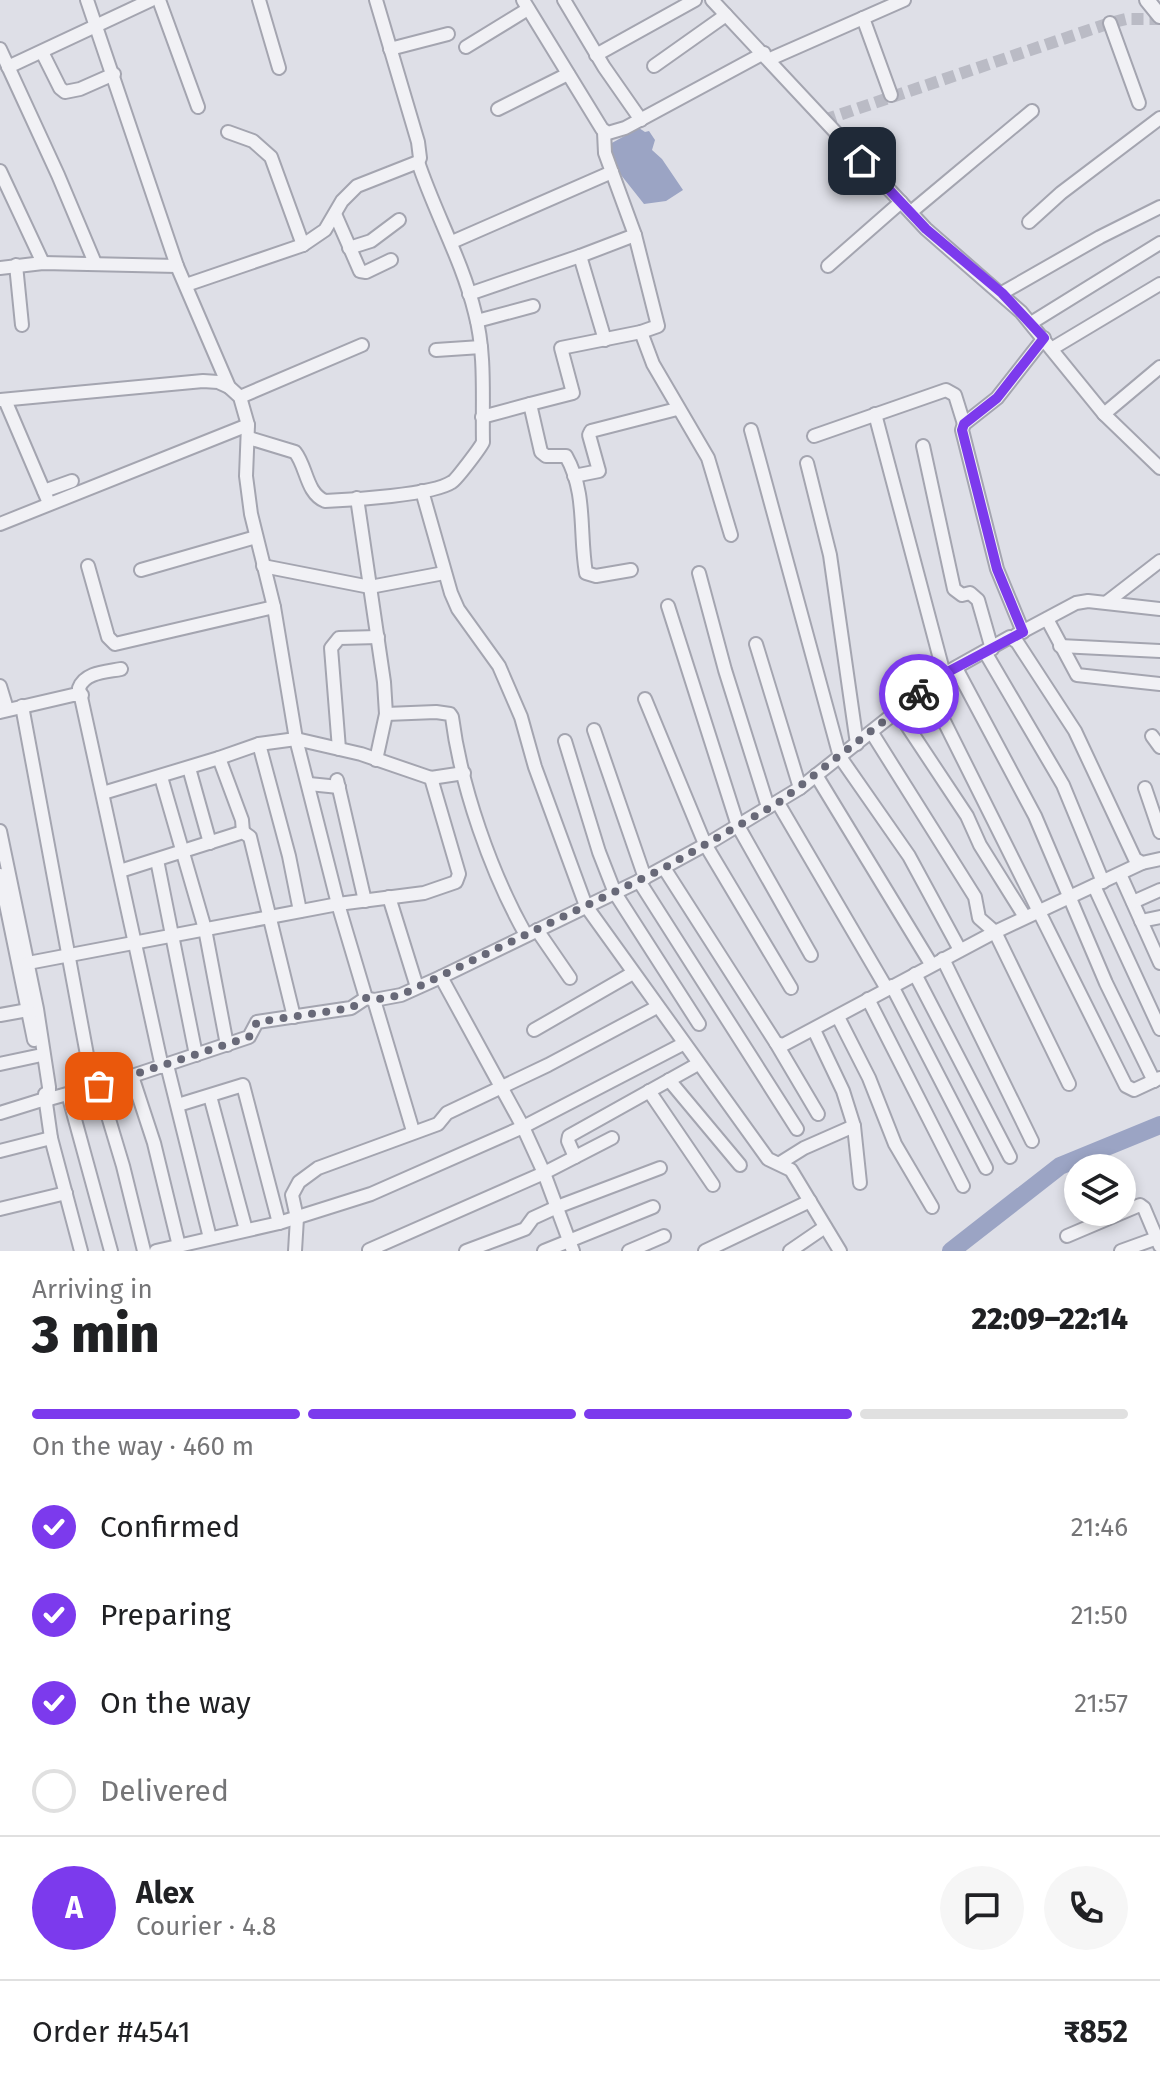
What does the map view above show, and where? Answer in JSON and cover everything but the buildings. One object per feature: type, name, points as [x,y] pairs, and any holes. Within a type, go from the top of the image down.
[{"type":"street","points":[[87,0],[177,266],[229,387]]},
{"type":"street","points":[[8,67],[151,0]]},
{"type":"street","points":[[159,0],[198,107]]},
{"type":"street","points":[[259,0],[279,68]]},
{"type":"street","points":[[47,497],[248,432],[295,452],[312,490],[320,499],[440,488],[457,478],[482,446],[481,347],[477,321],[452,242],[418,162],[418,142],[376,0]]},
{"type":"street","points":[[564,0],[596,55],[641,120]]},
{"type":"street","points":[[596,55],[695,0]]},
{"type":"street","points":[[712,0],[926,229],[1002,293],[1031,323],[1104,414],[1160,468]]},
{"type":"street","points":[[604,132],[616,132],[767,56],[904,0]]},
{"type":"street","points":[[1147,0],[1160,16]]},
{"type":"street","points":[[466,47],[526,4],[604,132],[604,148],[635,235],[658,326],[561,348],[573,393],[482,417]]},
{"type":"street","points":[[654,66],[726,15]]},
{"type":"street","points":[[863,18],[891,95]]},
{"type":"street","points":[[1110,23],[1139,103]]},
{"type":"street","points":[[390,49],[448,34]]},
{"type":"street","points":[[0,49],[95,263]]},
{"type":"street","points":[[42,52],[65,92],[114,74]]},
{"type":"street","points":[[498,109],[568,74]]},
{"type":"street","points":[[911,212],[1032,111]]},
{"type":"street","points":[[1029,222],[1061,193],[1160,118]]},
{"type":"street","points":[[228,132],[253,141],[271,157],[303,245]]},
{"type":"street","points":[[186,285],[303,245],[325,230],[348,192],[418,162]]},
{"type":"street","points":[[0,171],[43,263]]},
{"type":"street","points":[[452,242],[612,172]]},
{"type":"street","points":[[828,266],[901,202]]},
{"type":"street","points":[[1002,293],[1160,207]]},
{"type":"street","points":[[335,214],[357,269],[363,272],[391,260]]},
{"type":"street","points":[[349,248],[371,241],[399,220]]},
{"type":"street","points":[[469,294],[635,235]]},
{"type":"street","points":[[1031,323],[1160,243]]},
{"type":"street","points":[[580,256],[605,340]]},
{"type":"street","points":[[0,268],[43,263],[177,266]]},
{"type":"street","points":[[16,265],[22,325]]},
{"type":"street","points":[[1053,348],[1160,284]]},
{"type":"street","points":[[477,321],[533,306]]},
{"type":"street","points":[[641,332],[653,364],[708,458],[731,535]]},
{"type":"street","points":[[1044,338],[997,398],[964,424],[962,430],[997,569],[1018,635],[1075,731],[1135,859],[1142,863]]},
{"type":"street","points":[[240,397],[362,345]]},
{"type":"street","points":[[436,350],[481,347]]},
{"type":"street","points":[[1104,414],[1160,367]]},
{"type":"street","points":[[47,497],[2,400],[203,381],[218,382],[240,397],[248,432],[246,476],[256,537],[274,607],[296,739],[338,904],[413,1131]]},
{"type":"street","points":[[814,436],[946,390],[955,395],[964,424]]},
{"type":"street","points":[[530,404],[541,452],[546,456],[566,456],[574,476],[583,509],[586,573],[596,576],[631,570]]},
{"type":"street","points":[[574,476],[599,471],[589,435],[591,431],[677,409]]},
{"type":"street","points":[[875,414],[950,671],[1035,816],[1106,983],[1157,1079],[1134,1090],[1126,1086],[927,687]]},
{"type":"street","points":[[751,430],[840,757],[909,856],[960,950]]},
{"type":"street","points":[[923,446],[954,589],[962,595],[970,593],[978,600],[988,650],[1063,785],[1099,884],[1160,1029]]},
{"type":"street","points":[[807,463],[830,555],[857,744]]},
{"type":"street","points":[[0,524],[72,481]]},
{"type":"street","points":[[422,491],[444,573],[458,609],[499,666],[521,717],[540,781],[586,906],[768,1159],[791,1170],[840,1251]]},
{"type":"street","points":[[357,498],[386,714],[376,760]]},
{"type":"street","points":[[141,570],[256,537]]},
{"type":"street","points":[[1107,602],[1160,561]]},
{"type":"street","points":[[88,566],[108,637],[115,644],[274,607]]},
{"type":"street","points":[[263,566],[370,587],[444,573]]},
{"type":"street","points":[[699,573],[725,670],[773,805],[889,987],[986,1168]]},
{"type":"street","points":[[49,1099],[165,1066],[249,1037],[257,1022],[351,1008],[370,999],[401,995],[642,880],[738,826],[800,788],[950,671],[1076,603],[1107,602],[1160,609]]},
{"type":"street","points":[[668,606],[738,826],[811,955]]},
{"type":"street","points":[[1047,619],[1077,675],[1160,684]]},
{"type":"street","points":[[339,749],[331,648],[339,638],[378,637]]},
{"type":"street","points":[[756,644],[800,788]]},
{"type":"street","points":[[1060,646],[1160,651]]},
{"type":"street","points":[[121,669],[85,678],[80,684],[135,943],[165,1066],[178,1105],[208,1243]]},
{"type":"street","points":[[0,686],[4,710],[82,695]]},
{"type":"street","points":[[645,699],[705,844],[791,988]]},
{"type":"street","points":[[22,706],[96,1086],[115,1135],[144,1251]]},
{"type":"street","points":[[898,712],[967,816],[980,845],[1025,917]]},
{"type":"street","points":[[386,714],[450,714],[464,773],[494,870],[532,933],[570,978]]},
{"type":"street","points":[[594,730],[642,880],[797,1129]]},
{"type":"street","points":[[872,733],[975,897],[982,923],[995,932],[1069,1084]]},
{"type":"street","points":[[1152,736],[1160,747]]},
{"type":"street","points":[[103,793],[259,744],[296,739],[431,778],[464,773]]},
{"type":"street","points":[[565,741],[615,893],[699,1024]]},
{"type":"street","points":[[259,744],[289,856],[300,911]]},
{"type":"street","points":[[219,758],[242,820],[243,832],[250,837],[294,1017]]},
{"type":"street","points":[[189,768],[210,843]]},
{"type":"street","points":[[816,775],[937,961],[1032,1141]]},
{"type":"street","points":[[161,777],[205,929],[227,1045]]},
{"type":"street","points":[[28,963],[338,904],[439,889],[459,878],[431,778]]},
{"type":"street","points":[[309,784],[338,783],[365,901]]},
{"type":"street","points":[[1145,788],[1160,832]]},
{"type":"street","points":[[0,831],[28,963],[49,1099],[46,1110],[51,1138],[81,1251]]},
{"type":"street","points":[[120,871],[243,832]]},
{"type":"street","points":[[776,1043],[790,1044],[937,961],[1039,910],[1142,863],[1160,859]]},
{"type":"street","points":[[157,860],[196,1055]]},
{"type":"street","points":[[664,868],[818,1114]]},
{"type":"street","points":[[1120,874],[1160,963]]},
{"type":"street","points":[[0,875],[45,1099],[0,1113]]},
{"type":"street","points":[[1133,902],[1160,890]]},
{"type":"street","points":[[389,897],[417,987]]},
{"type":"street","points":[[1141,921],[1160,917]]},
{"type":"street","points":[[0,954],[16,952]]},
{"type":"street","points":[[534,1030],[633,973]]},
{"type":"street","points":[[915,974],[1010,1157]]},
{"type":"street","points":[[441,977],[523,1127],[571,1245]]},
{"type":"street","points":[[868,999],[963,1186]]},
{"type":"street","points":[[295,1251],[297,1218],[291,1199],[304,1178],[324,1165],[438,1124],[447,1113],[657,1007]]},
{"type":"street","points":[[0,1015],[28,1010]]},
{"type":"street","points":[[838,1017],[869,1078],[895,1144],[932,1207]]},
{"type":"street","points":[[814,1030],[843,1091],[854,1126],[860,1183]]},
{"type":"street","points":[[156,1251],[208,1243],[371,1194],[523,1127],[683,1044]]},
{"type":"street","points":[[0,1064],[37,1056]]},
{"type":"street","points":[[575,1157],[569,1136],[698,1064]]},
{"type":"street","points":[[132,1076],[154,1143],[176,1248]]},
{"type":"street","points":[[669,1080],[740,1165]]},
{"type":"street","points":[[178,1105],[243,1085],[279,1223]]},
{"type":"street","points":[[649,1091],[713,1185]]},
{"type":"street","points":[[68,1094],[111,1251]]},
{"type":"street","points":[[210,1096],[246,1230]]},
{"type":"street","points":[[780,1163],[804,1148],[854,1126]]},
{"type":"street","points":[[0,1151],[51,1138]]},
{"type":"street","points":[[369,1250],[544,1173],[612,1138]]},
{"type":"street","points":[[473,1250],[525,1229],[533,1218],[557,1207],[660,1168]]},
{"type":"street","points":[[0,1209],[66,1193]]},
{"type":"street","points":[[705,1251],[810,1201]]},
{"type":"street","points":[[1067,1236],[1140,1205],[1158,1242],[1121,1251]]},
{"type":"street","points":[[544,1251],[571,1245],[653,1207]]},
{"type":"street","points":[[790,1251],[825,1227]]},
{"type":"street","points":[[629,1251],[664,1236]]},
{"type":"water","points":[[639,128],[649,131],[655,140],[652,150],[683,190],[666,201],[644,204],[621,175],[611,172],[610,144]]},
{"type":"waterway","points":[[951,1251],[1060,1166],[1160,1125]]},
{"type":"tunnel","points":[[824,120],[1110,23],[1126,19],[1160,19]]},
{"type":"way so far","points":[[99,1086],[249,1037],[257,1022],[351,1008],[366,998],[374,1000],[401,995],[464,966],[635,883],[778,803],[919,694]]},
{"type":"route","points":[[862,161],[926,229],[1002,293],[1044,338],[997,398],[964,424],[962,430],[1001,583],[1023,632],[944,674],[919,694]]}]
